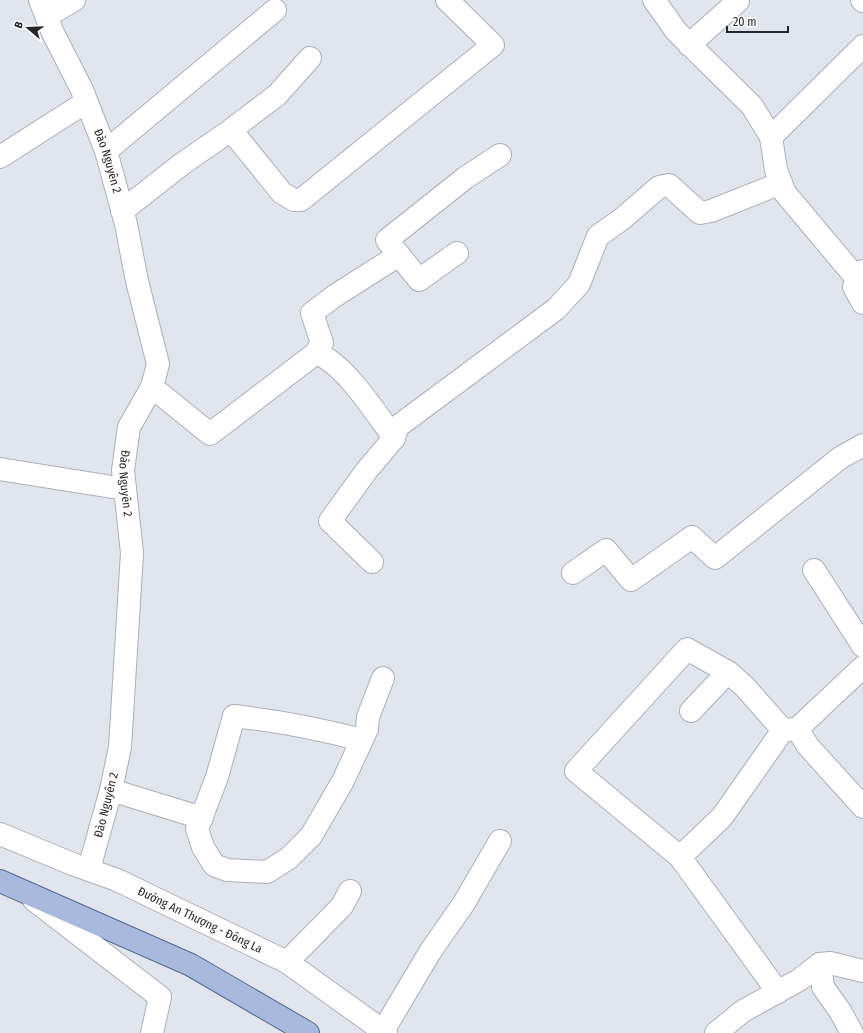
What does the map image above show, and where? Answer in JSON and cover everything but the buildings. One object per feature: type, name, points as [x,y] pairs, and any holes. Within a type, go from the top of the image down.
[{"type":"main road","points":[[9,884],[191,965],[308,1033]]},
{"type":"street","points":[[44,8],[74,0]]},
{"type":"street","points":[[232,130],[282,193],[294,200],[301,200],[494,45],[447,0]]},
{"type":"street","points":[[654,0],[676,31],[752,106],[770,137],[776,170],[785,193],[860,276],[854,287],[863,303]]},
{"type":"street","points":[[689,44],[738,1]]},
{"type":"street","name":"Đào Nguyên 2","points":[[44,8],[52,31],[86,102],[106,151],[122,211],[158,364],[152,387],[129,427],[123,470],[132,553],[120,747],[111,790],[82,867]]},
{"type":"street","points":[[106,151],[275,10]]},
{"type":"street","points":[[770,137],[863,46]]},
{"type":"street","points":[[122,211],[182,164],[232,130],[277,95],[310,58]]},
{"type":"street","points":[[0,157],[86,102]]},
{"type":"street","points":[[457,253],[419,280],[388,240],[465,178],[500,155]]},
{"type":"street","points":[[372,562],[330,521],[367,470],[394,438],[398,427],[556,308],[579,284],[598,236],[659,187],[670,185],[700,212],[710,211],[781,182]]},
{"type":"street","points":[[152,387],[210,434],[316,353],[322,343],[312,313],[336,295],[399,254]]},
{"type":"street","points":[[316,353],[326,356],[358,389],[394,438]]},
{"type":"street","points":[[573,573],[606,550],[631,580],[692,537],[715,558],[840,458],[863,445]]},
{"type":"street","points":[[0,470],[125,489]]},
{"type":"street","points":[[814,570],[863,646]]},
{"type":"street","points":[[778,992],[680,857],[576,772],[687,648],[728,672],[744,686],[808,746],[863,807]]},
{"type":"street","points":[[680,857],[722,817],[790,729],[863,667]]},
{"type":"street","points":[[691,711],[728,672]]},
{"type":"street","points":[[362,740],[326,730],[276,720],[234,716],[217,777],[197,829],[203,847],[214,865],[227,870],[267,872],[289,858],[311,836],[343,781],[362,740],[367,729],[368,717],[383,678]]},
{"type":"street","points":[[111,790],[202,818]]},
{"type":"street","name":"Đường An Thượng - Đông La","points":[[0,834],[124,883],[286,962],[384,1032]]},
{"type":"street","points":[[384,1032],[430,952],[464,903],[500,841]]},
{"type":"street","points":[[0,850],[82,867]]},
{"type":"street","points":[[9,884],[160,997],[152,1033]]},
{"type":"street","points":[[286,962],[342,906],[350,891]]},
{"type":"street","points":[[716,1033],[743,1011],[799,980],[820,964],[830,963],[863,971]]},
{"type":"street","points":[[820,964],[823,987],[840,1011],[852,1033]]}]
